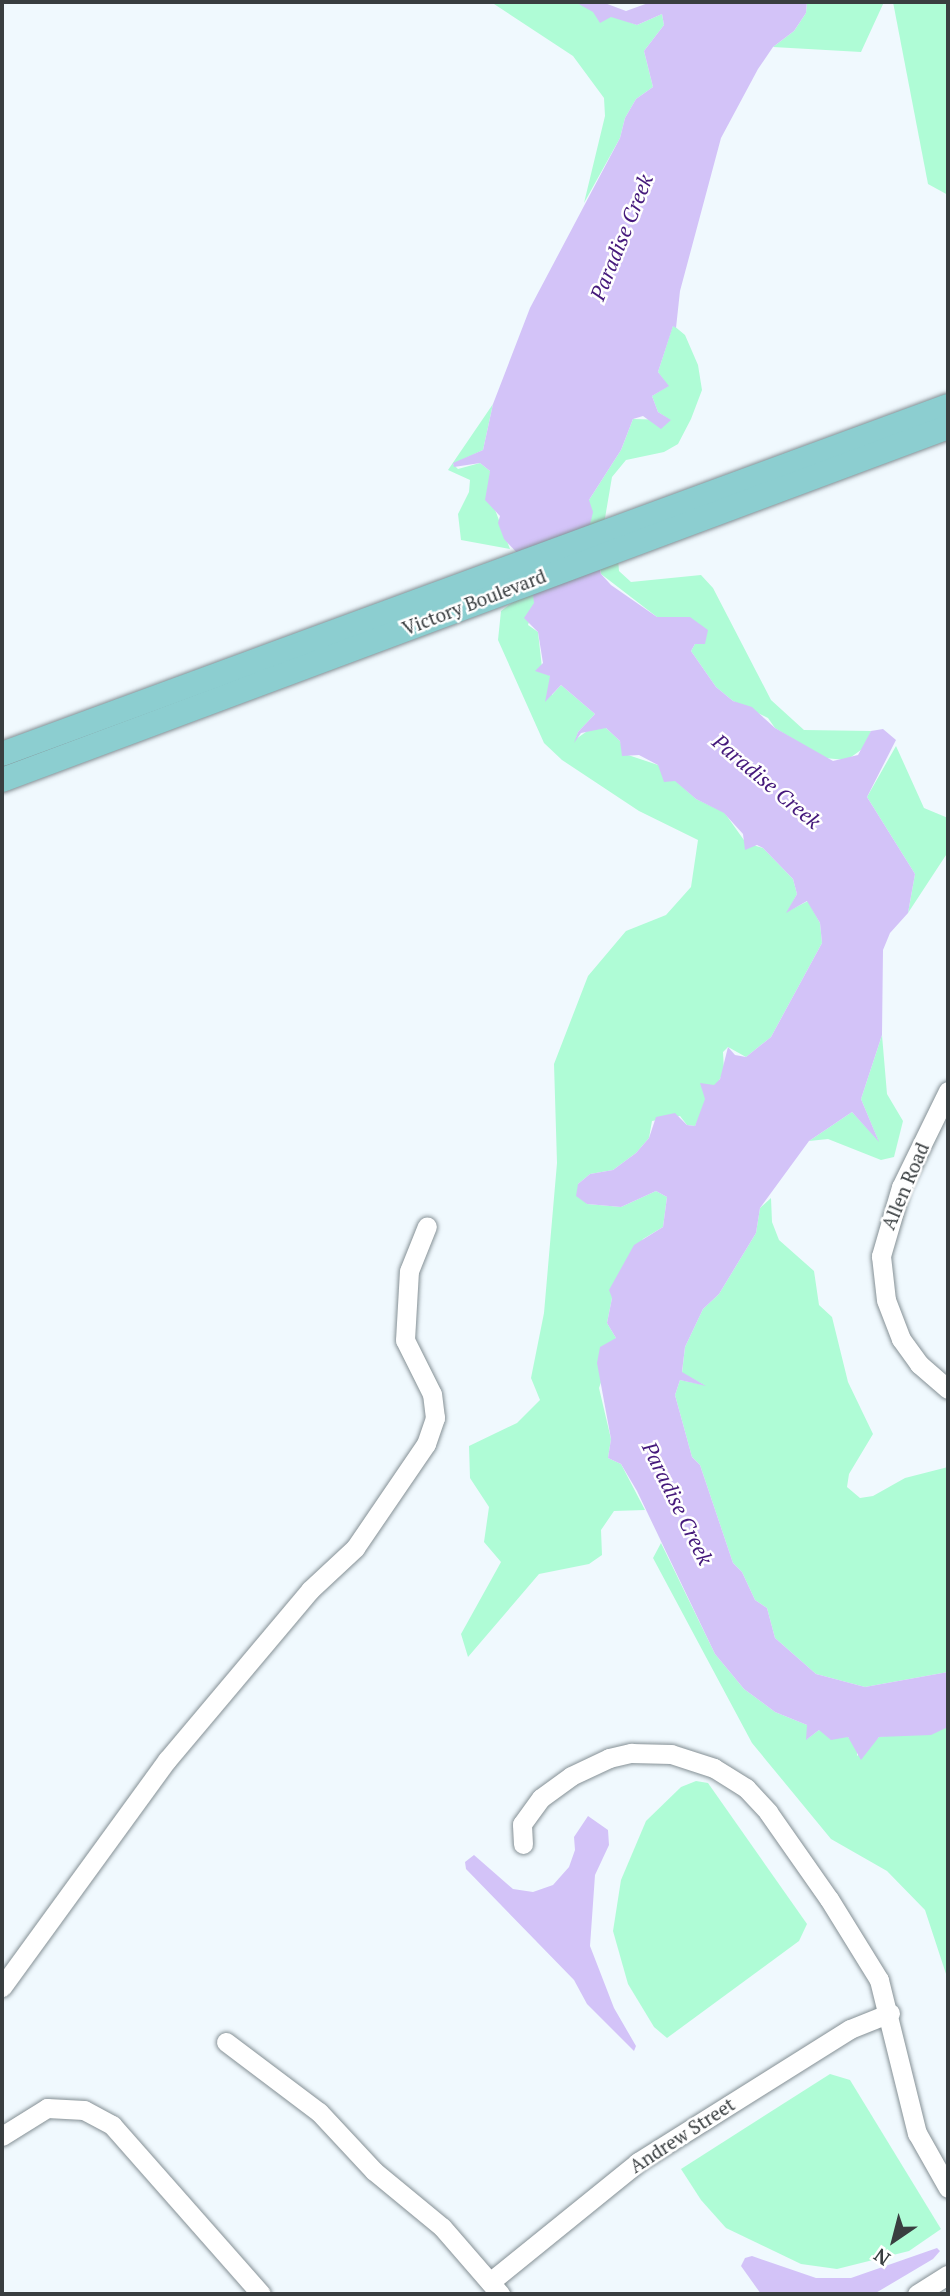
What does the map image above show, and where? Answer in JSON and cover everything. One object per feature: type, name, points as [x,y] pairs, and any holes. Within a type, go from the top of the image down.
[{"type":"main road","name":"Victory Boulevard","points":[[2,754],[498,582],[630,533],[948,406]]},
{"type":"main road","name":"Victory Boulevard","points":[[630,533],[948,427]]},
{"type":"main road","name":"Victory Boulevard","points":[[2,780],[498,582]]},
{"type":"street","name":"Allen Road","points":[[948,1091],[901,1187],[881,1256],[886,1300],[901,1339],[919,1364],[948,1389]]},
{"type":"street","points":[[2,1987],[167,1760],[310,1590],[355,1548],[426,1444],[436,1418],[432,1394],[405,1340],[409,1271],[427,1226]]},
{"type":"street","points":[[523,1844],[522,1824],[541,1798],[592,1765],[631,1753],[651,1753],[714,1768],[746,1788],[768,1812],[864,1952],[890,2013],[917,2133],[948,2188]]},
{"type":"street","name":"Andrew Street","points":[[495,2288],[638,2162],[850,2029],[890,2013]]},
{"type":"street","points":[[226,2042],[319,2112],[374,2171],[442,2227],[495,2288]]},
{"type":"street","points":[[2,2136],[47,2108],[84,2110],[112,2125],[261,2294]]},
{"type":"street","points":[[918,2294],[948,2275]]},
{"type":"green space","points":[[491,2],[575,2],[637,25],[662,14],[664,25],[644,51],[653,87],[636,99],[625,118],[620,138],[584,203],[605,116],[604,98],[573,56]]},
{"type":"green space","points":[[807,2],[884,2],[861,52],[773,47],[794,31],[806,13]]},
{"type":"green space","points":[[893,2],[948,2],[948,195],[928,184]]},
{"type":"green space","points":[[673,325],[685,335],[698,365],[702,390],[691,419],[678,444],[664,452],[626,460],[612,477],[604,524],[589,529],[589,500],[621,450],[633,419],[670,420],[658,412],[652,396],[668,386],[658,372]]},
{"type":"green space","points":[[493,404],[483,450],[453,464],[458,469],[480,463],[490,471],[489,494],[510,549],[461,540],[458,514],[469,492],[470,480],[448,470]]},
{"type":"green space","points":[[618,559],[619,571],[631,582],[701,575],[713,588],[771,700],[804,730],[871,731],[865,747],[847,760],[824,758],[775,728],[768,718],[733,701],[716,687],[691,651],[695,644],[690,617],[657,617],[601,574],[600,565]]},
{"type":"green space","points":[[532,588],[535,603],[528,625],[538,632],[542,668],[550,676],[552,695],[561,685],[595,714],[578,732],[576,739],[593,727],[606,728],[620,741],[625,754],[658,765],[696,799],[724,812],[746,843],[763,848],[793,879],[797,894],[788,911],[808,901],[820,923],[822,943],[771,1037],[746,1057],[728,1047],[723,1052],[724,1071],[695,1126],[687,1125],[680,1116],[652,1121],[649,1138],[636,1153],[613,1170],[590,1174],[578,1184],[587,1204],[621,1207],[656,1191],[667,1197],[663,1227],[643,1239],[612,1298],[607,1323],[616,1338],[599,1388],[611,1439],[608,1458],[621,1464],[645,1510],[614,1511],[601,1530],[602,1555],[589,1564],[539,1574],[468,1657],[461,1634],[501,1562],[484,1542],[489,1507],[470,1478],[469,1446],[517,1423],[540,1400],[531,1378],[544,1313],[557,1163],[554,1064],[588,976],[626,931],[666,915],[691,887],[698,840],[639,811],[562,760],[544,743],[498,640],[501,611]]},
{"type":"green space","points":[[896,746],[924,808],[948,818],[948,852],[908,913],[915,874],[867,797]]},
{"type":"green space","points":[[882,1035],[887,1094],[903,1121],[894,1157],[881,1160],[828,1139],[809,1141],[852,1112],[878,1140],[861,1099]]},
{"type":"green space","points":[[771,1198],[772,1222],[779,1240],[814,1271],[819,1305],[832,1317],[848,1382],[873,1434],[849,1474],[847,1487],[860,1498],[873,1496],[905,1478],[948,1467],[948,1672],[865,1687],[816,1674],[775,1638],[767,1608],[755,1600],[742,1572],[733,1563],[700,1465],[692,1457],[675,1395],[680,1380],[704,1385],[682,1373],[685,1347],[703,1309],[719,1294],[756,1233],[760,1208]]},
{"type":"green space","points":[[661,1543],[715,1654],[744,1689],[775,1712],[807,1725],[807,1739],[819,1730],[848,1737],[857,1747],[857,1756],[879,1737],[948,1727],[948,1980],[925,1910],[887,1871],[831,1839],[752,1743],[653,1558]]},
{"type":"green space","points":[[696,1781],[708,1783],[807,1924],[799,1941],[667,2038],[654,2027],[628,1984],[613,1931],[621,1880],[646,1821],[681,1787]]},
{"type":"green space","points":[[830,2074],[850,2080],[941,2229],[909,2251],[837,2269],[801,2264],[726,2228],[701,2200],[681,2169]]},
{"type":"water","name":"Paradise Creek","points":[[575,2],[602,2],[626,11],[651,2],[807,2],[806,13],[794,31],[773,47],[758,69],[721,138],[680,291],[676,328],[673,326],[658,372],[669,386],[652,396],[658,412],[671,420],[661,429],[643,416],[633,419],[621,450],[589,500],[593,512],[589,529],[601,574],[611,585],[657,617],[690,617],[708,630],[705,644],[695,644],[691,651],[716,687],[733,701],[752,707],[775,728],[833,761],[858,755],[871,731],[883,729],[896,740],[867,797],[915,874],[908,913],[890,933],[883,950],[882,1035],[861,1099],[879,1142],[852,1112],[809,1141],[760,1208],[756,1233],[719,1294],[703,1309],[685,1347],[682,1372],[706,1386],[680,1380],[675,1395],[692,1457],[700,1465],[733,1563],[742,1572],[755,1600],[767,1608],[775,1638],[816,1674],[865,1687],[948,1672],[948,1727],[931,1735],[879,1737],[861,1760],[848,1737],[831,1740],[819,1730],[806,1740],[807,1725],[775,1712],[744,1689],[715,1654],[637,1491],[621,1464],[608,1458],[611,1439],[597,1363],[600,1347],[616,1338],[607,1323],[612,1298],[609,1290],[634,1245],[663,1227],[667,1197],[656,1191],[621,1207],[587,1204],[576,1196],[578,1184],[590,1174],[613,1170],[636,1153],[649,1138],[656,1117],[675,1113],[687,1125],[695,1126],[705,1099],[700,1083],[714,1085],[720,1079],[728,1047],[735,1055],[746,1057],[771,1037],[822,943],[820,923],[807,901],[786,913],[797,894],[793,879],[763,848],[757,845],[745,850],[743,834],[724,813],[696,799],[675,781],[664,782],[658,765],[639,755],[622,756],[620,741],[606,728],[581,733],[574,743],[578,732],[595,714],[561,685],[545,702],[550,676],[535,671],[543,663],[538,632],[524,618],[534,603],[532,588],[520,556],[504,539],[498,523],[500,516],[485,500],[490,471],[480,463],[454,467],[453,463],[483,450],[493,404],[530,308],[620,138],[625,118],[636,99],[653,87],[644,51],[664,25],[662,14],[637,25],[611,17],[600,23],[593,12]]},
{"type":"water","points":[[588,1816],[608,1830],[609,1845],[595,1875],[590,1946],[614,2008],[636,2046],[634,2051],[587,2004],[574,1980],[466,1869],[465,1862],[474,1855],[513,1889],[533,1892],[553,1885],[569,1867],[575,1850],[574,1837]]},
{"type":"water","points":[[937,2248],[940,2251],[933,2259],[874,2294],[761,2294],[741,2266],[745,2258],[752,2256],[816,2278],[851,2278]]}]
